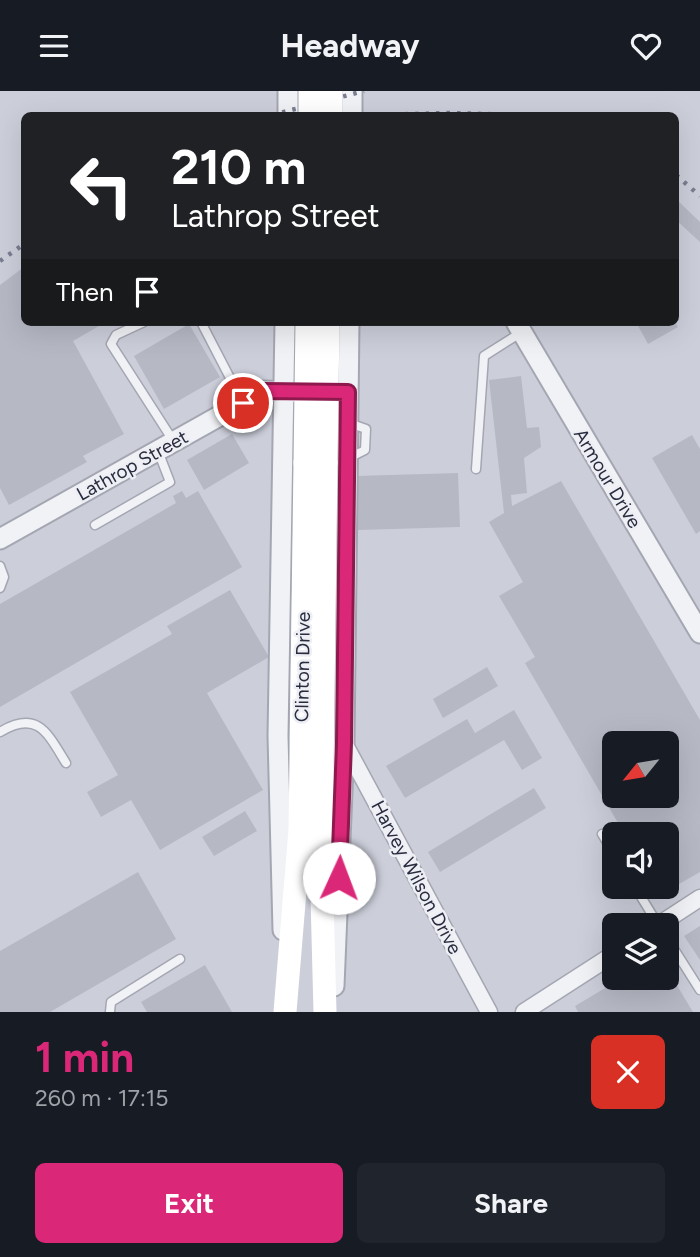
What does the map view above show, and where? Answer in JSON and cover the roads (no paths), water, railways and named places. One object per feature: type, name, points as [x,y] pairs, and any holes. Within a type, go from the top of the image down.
[{"type":"main road","points":[[310,91],[310,112]]},
{"type":"main road","points":[[331,91],[331,112]]},
{"type":"main road","name":"Clinton Drive","points":[[286,1003],[326,462],[308,326]]},
{"type":"main road","name":"Clinton Drive","points":[[327,1012],[321,858],[328,326]]},
{"type":"street","points":[[288,91],[288,112]]},
{"type":"street","points":[[352,91],[352,112]]},
{"type":"street","points":[[285,326],[278,736],[286,1003]]},
{"type":"street","points":[[327,1012],[334,986],[344,743],[326,462],[348,423],[349,326]]},
{"type":"street","name":"Armour Drive","points":[[519,327],[700,633]]},
{"type":"street","name":"Lathrop Street","points":[[0,539],[264,391],[348,392]]},
{"type":"street","name":"Harvey Wilson Drive","points":[[344,743],[489,1012]]},
{"type":"street","points":[[677,913],[700,898]]},
{"type":"street","points":[[524,1012],[602,962]]},
{"type":"lane","points":[[95,525],[170,482],[166,446],[111,344],[116,335],[135,326]]},
{"type":"lane","points":[[203,326],[243,403]]},
{"type":"lane","points":[[476,469],[484,356],[519,327]]},
{"type":"lane","points":[[0,566],[4,577],[0,588]]},
{"type":"lane","points":[[0,732],[14,724],[29,723],[44,728],[66,763]]},
{"type":"lane","points":[[679,956],[700,990]]},
{"type":"lane","points":[[110,1012],[111,1002],[180,959]]},
{"type":"railway","points":[[284,112],[364,91]]},
{"type":"railway","points":[[679,178],[700,196]]},
{"type":"railway","points":[[0,261],[21,246]]}]
